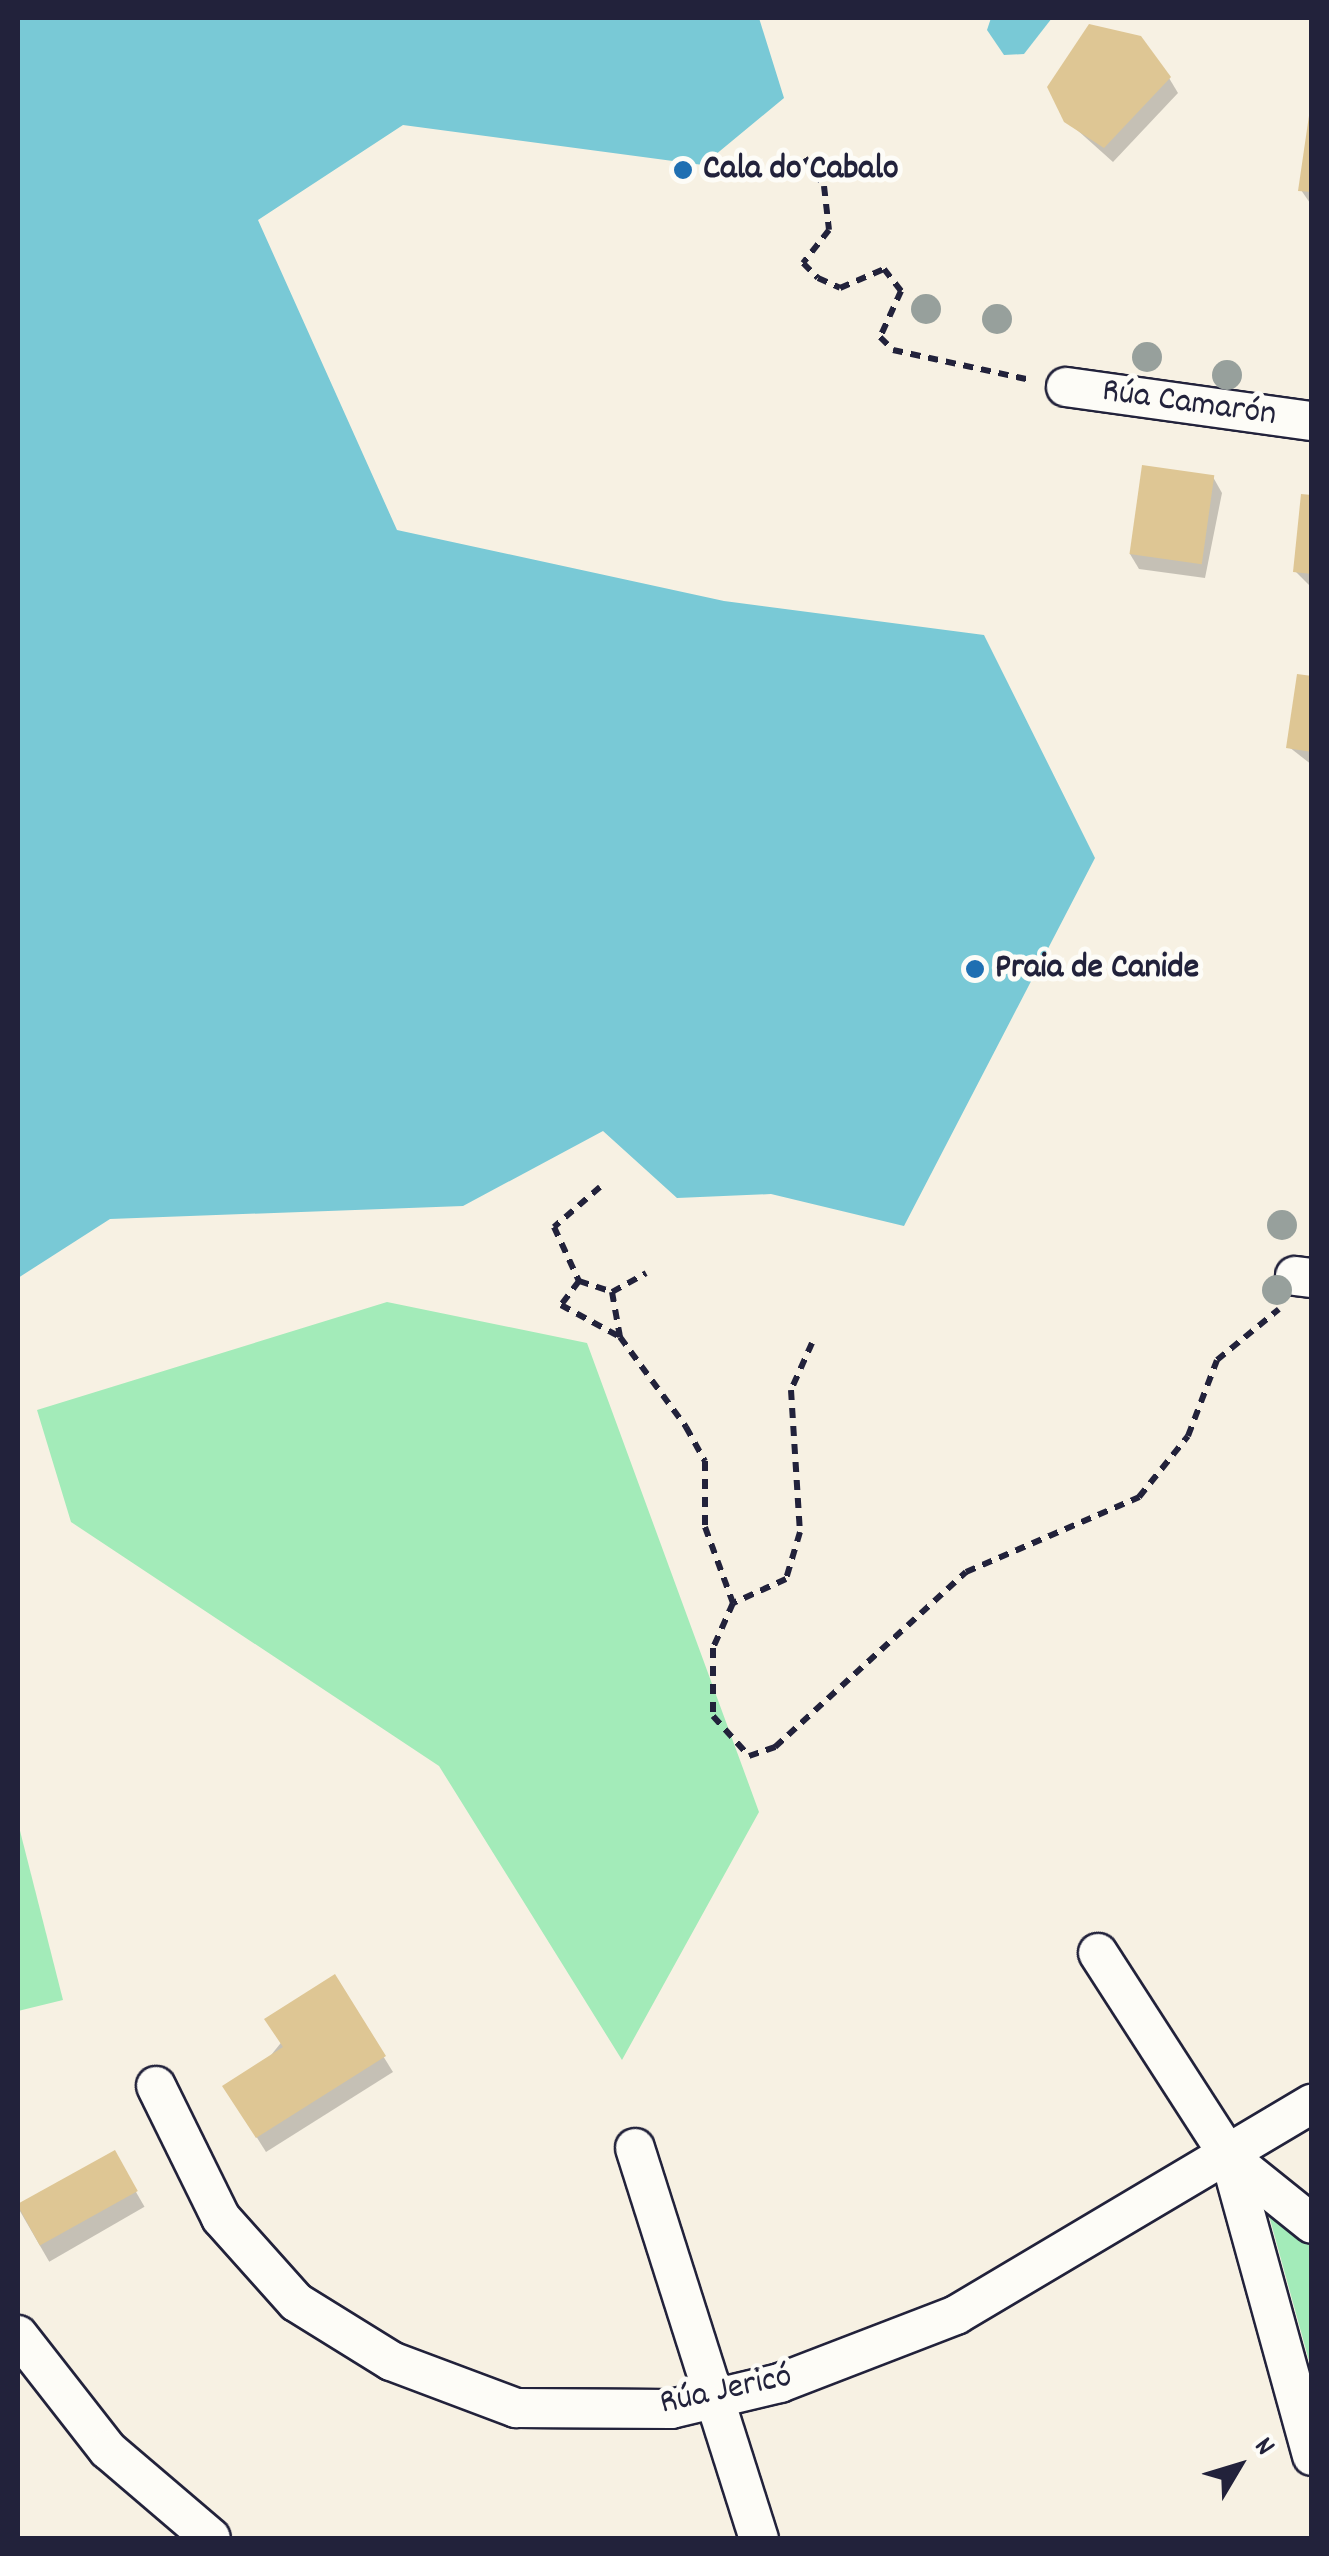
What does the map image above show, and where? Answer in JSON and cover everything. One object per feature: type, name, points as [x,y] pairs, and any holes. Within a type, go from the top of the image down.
[{"type":"street","name":"Rúa Camarón","points":[[1066,388],[1312,421]]},
{"type":"street","points":[[1098,1953],[1230,2158],[1312,2456]]},
{"type":"street","name":"Rúa Jericó","points":[[156,2086],[221,2218],[296,2302],[391,2361],[516,2408],[671,2409],[718,2400],[956,2315],[1230,2158],[1312,2104]]},
{"type":"street","points":[[635,2148],[759,2538]]},
{"type":"street","points":[[1230,2158],[1312,2224]]},
{"type":"street","points":[[18,2335],[108,2450],[211,2538]]},
{"type":"path","points":[[805,158],[820,171],[829,230],[804,263],[840,288],[884,269],[902,291],[880,337],[893,350],[1066,388]]},
{"type":"path","points":[[600,1186],[554,1226],[580,1281],[612,1292],[646,1272]]},
{"type":"path","points":[[812,1343],[791,1390],[800,1532],[786,1580],[733,1603],[712,1648],[713,1716],[749,1756],[775,1746],[966,1572],[1138,1497],[1188,1436],[1217,1360],[1273,1322],[1303,1277]]},
{"type":"path","points":[[580,1281],[561,1305],[620,1338]]},
{"type":"path","points":[[612,1292],[620,1338],[706,1461],[705,1527],[733,1603]]},
{"type":"green space","points":[[387,1302],[587,1343],[759,1812],[622,2060],[439,1766],[71,1522],[37,1410]]},
{"type":"green space","points":[[18,1823],[63,2000],[18,2011]]},
{"type":"green space","points":[[1268,2212],[1311,2247],[1311,2368]]},
{"type":"water","points":[[18,18],[759,18],[784,98],[703,165],[403,125],[258,220],[397,530],[724,601],[984,635],[1095,858],[904,1226],[771,1194],[677,1198],[603,1131],[463,1206],[110,1219],[18,1278]]},
{"type":"water","points":[[991,18],[1052,18],[1024,54],[1004,55],[987,30]]},
{"type":"building","points":[[1089,24],[1141,36],[1171,77],[1104,148],[1064,122],[1047,87]]},
{"type":"building","points":[[1312,95],[1312,192],[1298,191]]},
{"type":"building","points":[[1142,465],[1214,475],[1202,564],[1129,554]]},
{"type":"building","points":[[1301,494],[1312,495],[1312,574],[1293,572]]},
{"type":"building","points":[[1297,674],[1312,676],[1312,752],[1286,748]]},
{"type":"building","points":[[335,1974],[386,2056],[256,2138],[222,2086],[283,2047],[264,2019]]},
{"type":"building","points":[[115,2150],[138,2191],[40,2245],[18,2204]]},
{"type":"place","name":"Cala do Cabalo","points":[[683,170]]},
{"type":"place","name":"Praia de Canide","points":[[975,969]]}]
